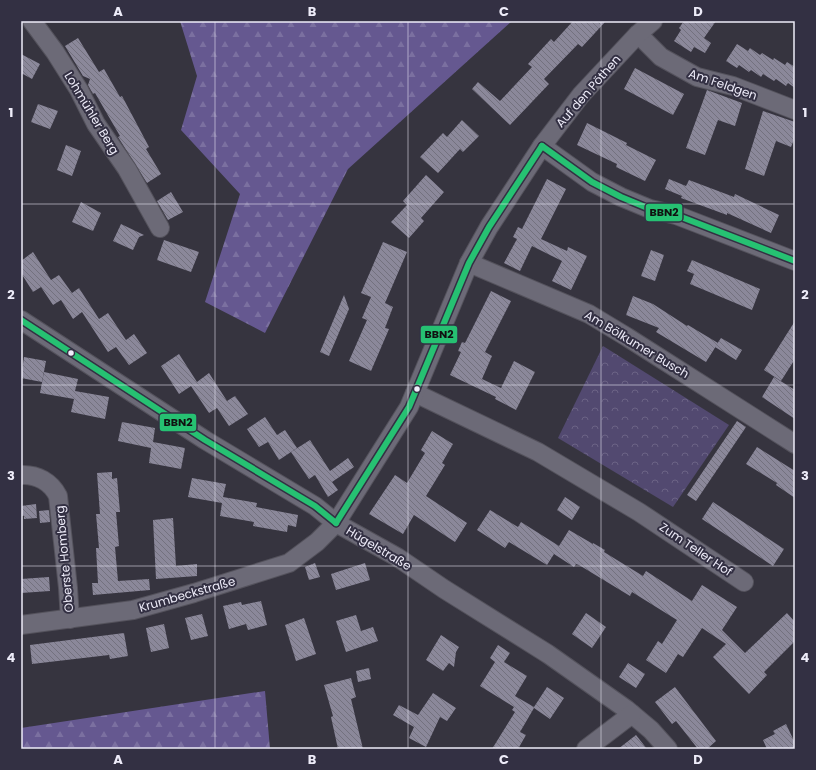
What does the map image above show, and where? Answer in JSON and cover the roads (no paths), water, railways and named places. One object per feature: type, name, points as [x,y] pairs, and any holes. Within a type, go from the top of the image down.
[{"type":"street","name":"Lohmühler Berg","points":[[32,21],[55,52],[79,90],[96,124],[127,169],[160,228]]},
{"type":"street","name":"Auf den Pöthen","points":[[336,523],[409,407],[469,263],[489,228],[542,146],[581,95],[638,34],[653,21]]},
{"type":"street","name":"Am Feldgen","points":[[638,34],[661,57],[697,77],[732,86],[795,110]]},
{"type":"street","points":[[542,146],[592,182],[620,197],[650,209],[676,215],[795,261]]},
{"type":"street","name":"Am Bölkumer Busch","points":[[469,263],[589,314],[628,336],[795,444]]},
{"type":"street","name":"Hügelstraße","points":[[21,320],[205,440],[315,506],[336,523],[397,557],[444,590],[548,654],[632,714],[668,749]]},
{"type":"street","name":"Zum Teller Hof","points":[[415,393],[538,452],[639,512],[744,582]]},
{"type":"street","name":"Oberste Homberg","points":[[21,475],[45,481],[52,485],[58,496],[70,619]]},
{"type":"street","name":"Krumbeckstraße","points":[[21,625],[133,610],[289,563],[317,542],[336,523]]},
{"type":"street","points":[[586,749],[632,714]]}]
